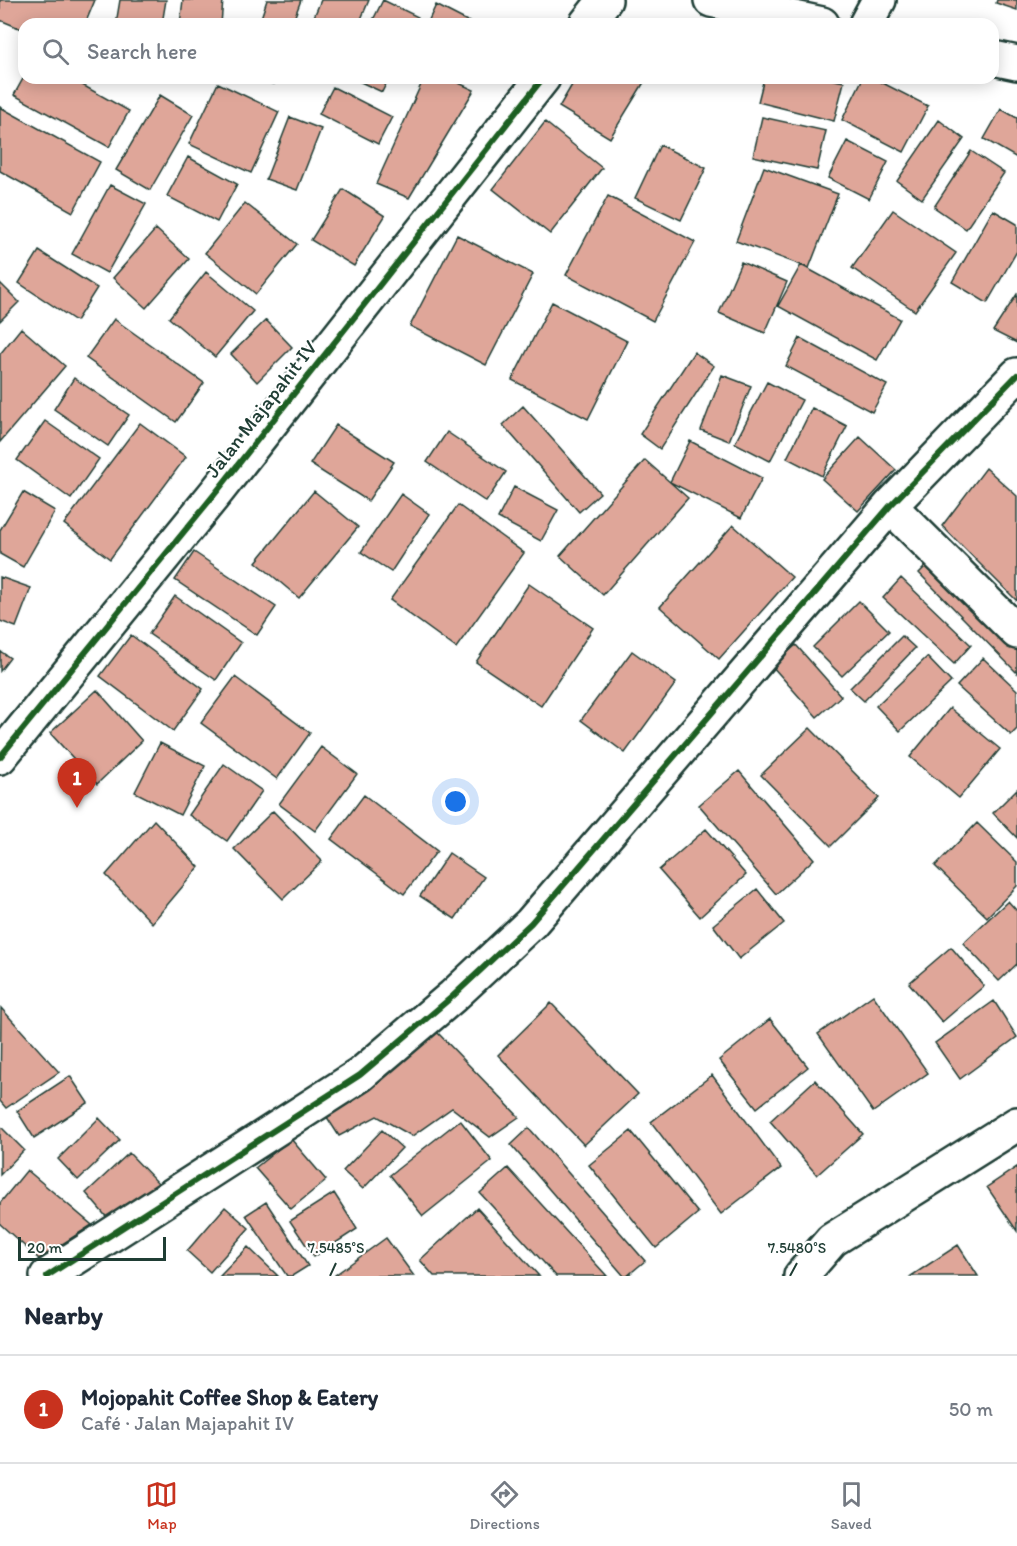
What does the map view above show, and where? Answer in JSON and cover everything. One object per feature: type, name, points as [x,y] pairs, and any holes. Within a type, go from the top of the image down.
[{"type":"main road","points":[[591,18],[605,0]]},
{"type":"main road","points":[[711,0],[794,18]]},
{"type":"main road","points":[[869,18],[879,0]]},
{"type":"main road","points":[[999,59],[1017,63]]},
{"type":"main road","name":"Jalan Majapahit IV","points":[[5,740],[218,490],[538,84]]},
{"type":"main road","points":[[47,1276],[360,1075],[453,996],[531,923],[891,506],[1017,375]]},
{"type":"main road","points":[[891,506],[1017,632]]},
{"type":"main road","points":[[801,1276],[832,1240],[1017,1124]]},
{"type":"building","points":[[0,0],[95,0],[88,18],[18,18],[18,28],[0,20]]},
{"type":"building","points":[[120,0],[166,0],[163,18],[117,18]]},
{"type":"building","points":[[183,0],[223,0],[222,18],[181,18]]},
{"type":"building","points":[[267,0],[301,0],[294,18],[261,18]]},
{"type":"building","points":[[321,0],[369,0],[362,18],[314,18]]},
{"type":"building","points":[[383,0],[418,17],[418,18],[374,18]]},
{"type":"building","points":[[997,0],[1017,0],[1017,10],[996,3]]},
{"type":"building","points":[[436,5],[461,18],[430,18]]},
{"type":"building","points":[[20,84],[81,84],[129,111],[109,147],[14,95]]},
{"type":"building","points":[[218,84],[279,112],[251,173],[189,144]]},
{"type":"building","points":[[365,84],[386,84],[382,92]]},
{"type":"building","points":[[421,84],[461,84],[474,90],[409,198],[376,184]]},
{"type":"building","points":[[572,84],[643,84],[610,138],[559,107]]},
{"type":"building","points":[[762,84],[843,84],[834,121],[758,102]]},
{"type":"building","points":[[860,84],[885,84],[928,106],[904,152],[842,120]]},
{"type":"building","points":[[333,87],[392,117],[378,144],[319,114]]},
{"type":"building","points":[[160,95],[193,115],[150,190],[116,170]]},
{"type":"building","points":[[0,107],[100,162],[73,212],[0,171]]},
{"type":"building","points":[[1001,109],[1017,118],[1017,158],[984,139]]},
{"type":"building","points":[[290,117],[321,129],[297,190],[266,179]]},
{"type":"building","points":[[762,117],[826,131],[817,170],[753,156]]},
{"type":"building","points":[[939,120],[964,139],[922,199],[897,181]]},
{"type":"building","points":[[545,122],[602,168],[550,234],[493,189]]},
{"type":"building","points":[[847,141],[888,162],[869,199],[828,178]]},
{"type":"building","points":[[660,145],[706,168],[681,220],[635,198]]},
{"type":"building","points":[[971,151],[1004,173],[966,229],[934,207]]},
{"type":"building","points":[[188,157],[237,184],[217,222],[167,196]]},
{"type":"building","points":[[764,167],[838,194],[809,268],[736,241]]},
{"type":"building","points":[[110,185],[146,204],[107,273],[72,254]]},
{"type":"building","points":[[343,189],[385,216],[354,266],[311,240]]},
{"type":"building","points":[[608,196],[695,242],[653,321],[566,275]]},
{"type":"building","points":[[245,203],[297,244],[256,294],[205,253]]},
{"type":"building","points":[[893,210],[956,253],[915,311],[852,268]]},
{"type":"building","points":[[993,210],[1017,224],[1017,251],[987,303],[952,282]]},
{"type":"building","points":[[156,229],[189,259],[146,308],[113,278]]},
{"type":"building","points":[[457,235],[533,274],[486,365],[410,326]]},
{"type":"building","points":[[39,251],[97,288],[76,321],[19,283]]},
{"type":"building","points":[[741,262],[787,282],[765,333],[719,313]]},
{"type":"building","points":[[801,265],[900,319],[877,360],[778,306]]},
{"type":"building","points":[[206,272],[253,311],[215,357],[169,318]]},
{"type":"building","points":[[0,283],[19,302],[0,321]]},
{"type":"building","points":[[1017,294],[1017,343],[993,331]]},
{"type":"building","points":[[552,302],[627,341],[588,419],[512,380]]},
{"type":"building","points":[[114,319],[204,383],[176,422],[86,358]]},
{"type":"building","points":[[266,320],[292,347],[257,382],[231,354]]},
{"type":"building","points":[[21,328],[65,366],[0,442],[0,354]]},
{"type":"building","points":[[800,338],[887,385],[872,412],[786,366]]},
{"type":"building","points":[[694,352],[714,366],[660,449],[640,434]]},
{"type":"building","points":[[722,375],[751,386],[729,441],[701,430]]},
{"type":"building","points":[[74,378],[129,415],[108,446],[54,409]]},
{"type":"building","points":[[767,382],[802,400],[770,461],[735,443]]},
{"type":"building","points":[[523,406],[600,493],[579,512],[503,425]]},
{"type":"building","points":[[812,408],[847,426],[822,476],[787,458]]},
{"type":"building","points":[[45,421],[99,459],[71,499],[17,460]]},
{"type":"building","points":[[140,423],[186,457],[110,559],[64,524]]},
{"type":"building","points":[[336,425],[394,462],[368,501],[310,464]]},
{"type":"building","points":[[447,432],[506,472],[486,502],[427,462]]},
{"type":"building","points":[[860,437],[896,470],[858,511],[822,479]]},
{"type":"building","points":[[690,441],[762,478],[741,518],[670,482]]},
{"type":"building","points":[[645,460],[688,498],[603,595],[560,556]]},
{"type":"building","points":[[986,468],[1017,496],[1017,601],[942,526]]},
{"type":"building","points":[[514,487],[558,510],[541,541],[498,518]]},
{"type":"building","points":[[314,491],[358,527],[299,598],[256,562]]},
{"type":"building","points":[[23,492],[55,511],[23,567],[0,554],[0,530]]},
{"type":"building","points":[[401,494],[429,514],[391,572],[361,552]]},
{"type":"building","points":[[458,505],[524,553],[456,648],[390,600]]},
{"type":"building","points":[[733,525],[792,577],[719,659],[660,607]]},
{"type":"building","points":[[194,552],[276,607],[257,635],[175,580]]},
{"type":"building","points":[[930,562],[1017,651],[1017,673],[919,573]]},
{"type":"building","points":[[0,577],[31,588],[16,627],[0,621]]},
{"type":"building","points":[[901,578],[971,645],[954,664],[883,598]]},
{"type":"building","points":[[529,584],[593,628],[541,706],[476,662]]},
{"type":"building","points":[[175,596],[241,643],[216,680],[149,634]]},
{"type":"building","points":[[859,601],[889,631],[842,676],[813,647]]},
{"type":"building","points":[[131,635],[203,689],[173,731],[100,676]]},
{"type":"building","points":[[902,636],[915,648],[864,701],[850,688]]},
{"type":"building","points":[[796,645],[841,696],[817,717],[772,666]]},
{"type":"building","points":[[0,651],[10,658],[0,671]]},
{"type":"building","points":[[632,651],[676,683],[625,753],[581,720]]},
{"type":"building","points":[[927,657],[951,682],[900,731],[876,706]]},
{"type":"building","points":[[983,658],[1017,690],[1017,729],[1011,735],[957,686]]},
{"type":"building","points":[[235,677],[310,733],[277,779],[201,723]]},
{"type":"building","points":[[97,690],[142,741],[97,784],[50,733]]},
{"type":"building","points":[[950,708],[1000,749],[959,798],[910,757]]},
{"type":"building","points":[[810,728],[879,798],[831,846],[761,775]]},
{"type":"building","points":[[160,743],[205,766],[180,815],[135,792]]},
{"type":"building","points":[[321,747],[357,774],[315,831],[279,804]]},
{"type":"building","points":[[224,764],[262,791],[227,841],[189,815]]},
{"type":"building","points":[[739,771],[814,859],[776,894],[699,805]]},
{"type":"building","points":[[1017,789],[1017,838],[993,813]]},
{"type":"building","points":[[364,795],[437,851],[404,894],[331,839]]},
{"type":"building","points":[[273,811],[322,861],[283,899],[234,849]]},
{"type":"building","points":[[154,820],[199,867],[152,923],[106,875]]},
{"type":"building","points":[[977,823],[1017,862],[1017,886],[987,917],[935,866]]},
{"type":"building","points":[[706,829],[746,875],[700,917],[659,870]]},
{"type":"building","points":[[449,853],[484,877],[455,919],[420,896]]},
{"type":"building","points":[[757,889],[784,923],[739,959],[713,925]]},
{"type":"building","points":[[1008,901],[1017,911],[1017,964],[999,981],[963,943]]},
{"type":"building","points":[[951,947],[984,986],[942,1022],[909,983]]},
{"type":"building","points":[[873,995],[928,1073],[873,1112],[818,1034]]},
{"type":"building","points":[[994,1001],[1017,1037],[960,1079],[935,1043]]},
{"type":"building","points":[[551,1003],[638,1094],[584,1145],[498,1055]]},
{"type":"building","points":[[1,1008],[59,1072],[6,1108],[0,1101]]},
{"type":"building","points":[[770,1019],[808,1067],[757,1108],[719,1060]]},
{"type":"building","points":[[436,1031],[519,1117],[490,1137],[452,1108],[412,1136],[377,1116],[339,1136],[323,1111]]},
{"type":"building","points":[[712,1075],[781,1168],[721,1214],[651,1122]]},
{"type":"building","points":[[70,1076],[88,1103],[34,1138],[17,1111]]},
{"type":"building","points":[[815,1080],[863,1134],[817,1175],[770,1121]]},
{"type":"building","points":[[99,1118],[120,1140],[78,1180],[58,1159]]},
{"type":"building","points":[[460,1120],[492,1161],[423,1216],[390,1175]]},
{"type":"building","points":[[0,1126],[24,1150],[0,1175]]},
{"type":"building","points":[[529,1128],[645,1261],[627,1276],[624,1276],[511,1145]]},
{"type":"building","points":[[382,1130],[402,1148],[363,1189],[343,1171]]},
{"type":"building","points":[[631,1131],[698,1213],[656,1248],[589,1165]]},
{"type":"building","points":[[291,1139],[326,1180],[291,1209],[255,1168]]},
{"type":"building","points":[[129,1153],[161,1186],[109,1220],[86,1193]]},
{"type":"building","points":[[1017,1167],[1017,1231],[987,1187]]},
{"type":"building","points":[[508,1168],[607,1276],[556,1276],[480,1193]]},
{"type":"building","points":[[27,1170],[92,1225],[39,1259],[0,1224],[0,1203]]},
{"type":"building","points":[[334,1193],[357,1229],[314,1257],[290,1221]]},
{"type":"building","points":[[266,1202],[308,1266],[292,1276],[287,1276],[246,1215]]},
{"type":"building","points":[[225,1207],[249,1228],[210,1272],[187,1251]]},
{"type":"building","points":[[477,1208],[539,1276],[434,1276],[420,1260]]},
{"type":"building","points":[[386,1238],[414,1276],[335,1275]]},
{"type":"building","points":[[958,1245],[978,1276],[911,1276]]},
{"type":"building","points":[[248,1247],[278,1276],[220,1276]]},
{"type":"cycle path","points":[[0,757],[218,490],[538,84]]},
{"type":"cycle path","points":[[47,1276],[360,1075],[453,996],[531,923],[890,506],[1017,375]]},
{"type":"place","name":"Mojopahit Coffee Shop & Eatery","points":[[77,808]]}]
